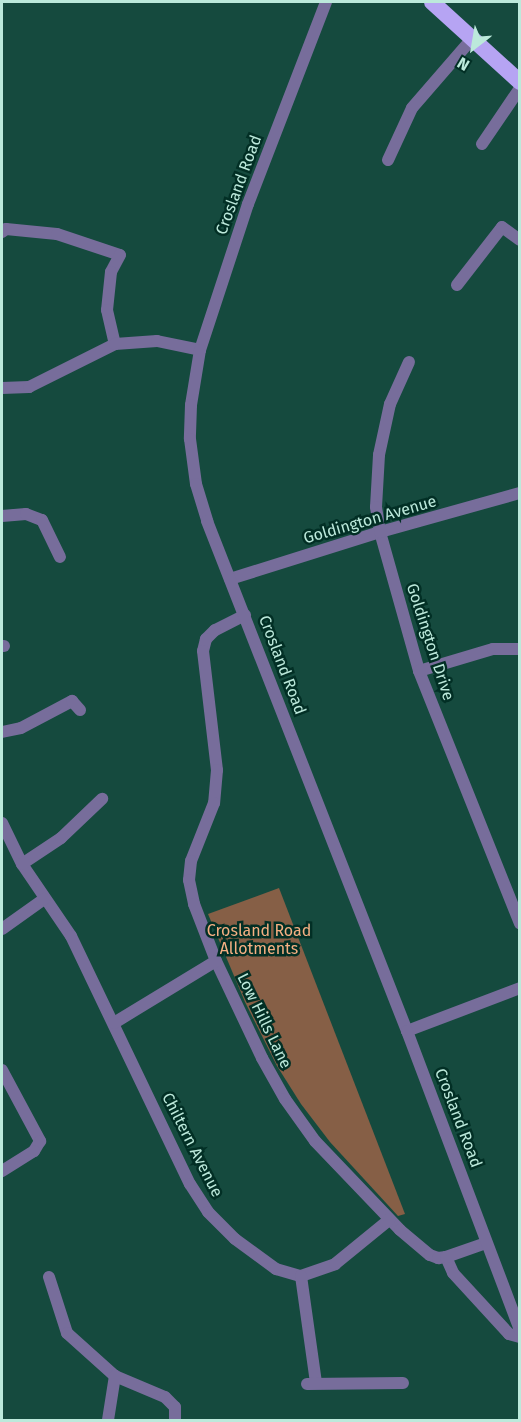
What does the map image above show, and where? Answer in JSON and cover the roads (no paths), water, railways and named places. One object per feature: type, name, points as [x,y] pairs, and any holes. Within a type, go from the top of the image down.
[{"type":"highway","points":[[432,2],[519,82]]},
{"type":"street","name":"Crosland Road","points":[[326,2],[247,207],[201,350],[191,405],[190,439],[196,484],[230,579],[407,1031],[519,1330]]},
{"type":"street","points":[[388,160],[412,108],[471,40]]},
{"type":"street","points":[[482,144],[519,88]]},
{"type":"street","points":[[457,285],[502,227],[519,240]]},
{"type":"street","points":[[2,232],[6,229],[57,234],[120,255],[111,272],[107,310],[115,344]]},
{"type":"street","points":[[2,388],[29,387],[115,344],[158,341],[201,350]]},
{"type":"street","name":"Goldington Drive","points":[[409,362],[390,404],[378,455],[376,507],[380,532],[419,671],[519,924]]},
{"type":"street","name":"Goldington Avenue","points":[[230,579],[380,532],[519,493]]},
{"type":"street","points":[[2,516],[26,514],[42,520],[60,557]]},
{"type":"street","name":"Low Hills Lane","points":[[244,615],[215,630],[206,639],[203,651],[217,770],[214,803],[191,861],[189,880],[194,904],[216,961],[262,1058],[285,1099],[315,1141],[388,1220],[430,1255],[446,1257]]},
{"type":"street","points":[[419,671],[493,649],[519,649]]},
{"type":"street","points":[[2,732],[21,728],[72,701],[80,710]]},
{"type":"street","points":[[22,864],[62,838],[102,799]]},
{"type":"street","name":"Chiltern Avenue","points":[[2,823],[22,864],[71,936],[190,1184],[208,1212],[235,1239],[276,1269],[301,1276]]},
{"type":"street","points":[[2,928],[44,899]]},
{"type":"street","points":[[114,1023],[216,961]]},
{"type":"street","points":[[407,1031],[519,988]]},
{"type":"street","points":[[2,1070],[40,1141],[34,1151],[2,1171]]},
{"type":"street","points":[[388,1220],[334,1264],[301,1276],[311,1383],[403,1383]]},
{"type":"street","points":[[486,1243],[446,1257],[453,1273],[509,1334],[519,1337]]},
{"type":"street","points":[[49,1277],[67,1333],[115,1376],[165,1397],[175,1407],[175,1420]]},
{"type":"street","points":[[108,1420],[115,1376]]},
{"type":"park label","name":"Crosland Road Allotments","points":[[259,940]]}]
